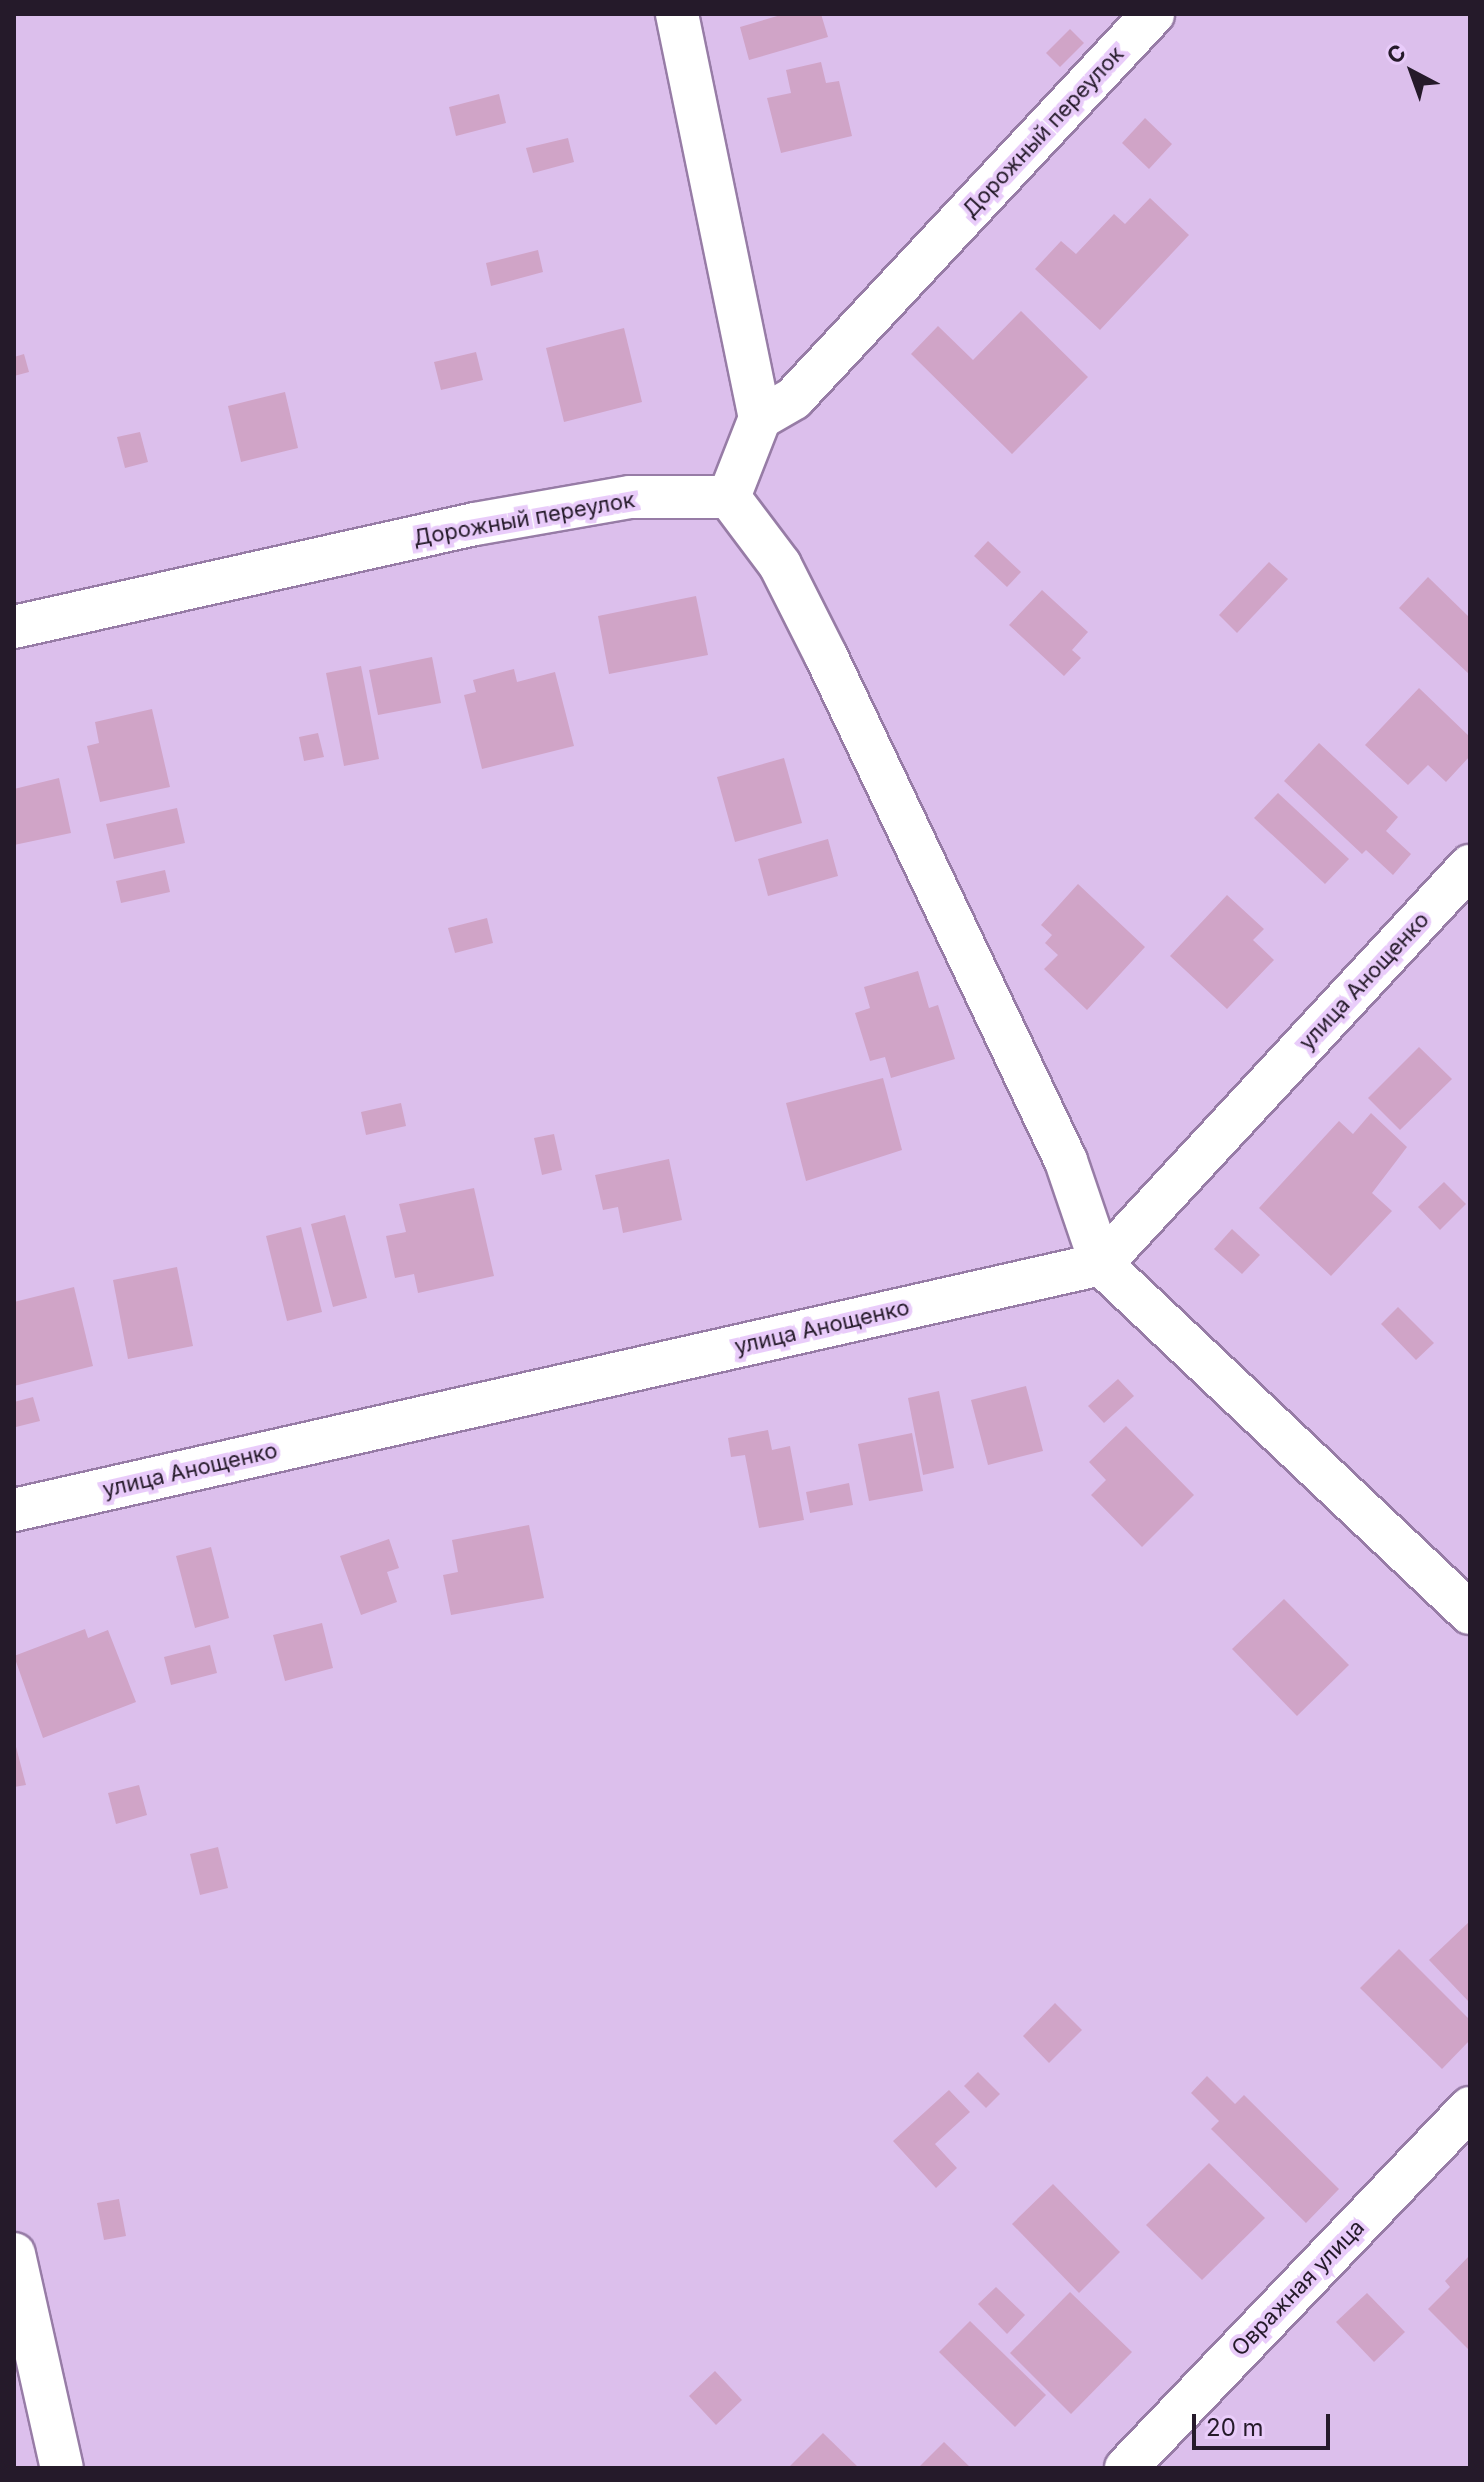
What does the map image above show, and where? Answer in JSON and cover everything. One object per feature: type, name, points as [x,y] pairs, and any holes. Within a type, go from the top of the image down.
[{"type":"street","points":[[677,14],[760,418],[729,497],[780,565],[826,656],[1066,1161],[1101,1264],[1470,1613]]},
{"type":"street","name":"Дорожный переулок","points":[[760,418],[794,398],[1153,14]]},
{"type":"street","name":"Дорожный переулок","points":[[14,627],[475,524],[630,497],[729,497]]},
{"type":"street","name":"улица Анощенко","points":[[14,1510],[1101,1264],[1470,866]]},
{"type":"street","name":"Овражная улица","points":[[1126,2468],[1470,2108]]},
{"type":"street","points":[[14,2254],[62,2468]]},
{"type":"building","points":[[784,14],[821,14],[828,37],[749,60],[740,27]]},
{"type":"building","points":[[1070,29],[1084,43],[1060,67],[1046,53]]},
{"type":"building","points":[[821,62],[826,83],[839,81],[852,136],[781,153],[767,98],[791,93],[786,70]]},
{"type":"building","points":[[499,94],[506,123],[456,136],[449,107]]},
{"type":"building","points":[[1145,118],[1172,144],[1149,169],[1122,143]]},
{"type":"building","points":[[568,138],[574,162],[533,173],[526,148]]},
{"type":"building","points":[[1150,198],[1189,235],[1100,330],[1035,269],[1061,241],[1076,254],[1114,214],[1125,224]]},
{"type":"building","points":[[538,250],[543,272],[491,286],[486,263]]},
{"type":"building","points":[[1021,311],[1088,377],[1012,454],[911,354],[938,326],[973,360]]},
{"type":"building","points":[[624,328],[642,402],[564,422],[546,348]]},
{"type":"building","points":[[476,352],[483,380],[441,390],[434,362]]},
{"type":"building","points":[[24,354],[29,372],[14,376],[14,357]]},
{"type":"building","points":[[285,392],[298,448],[241,462],[228,406]]},
{"type":"building","points":[[140,432],[148,462],[125,468],[117,437]]},
{"type":"building","points":[[988,541],[1021,572],[1007,587],[974,556]]},
{"type":"building","points":[[1269,562],[1288,579],[1237,633],[1219,615]]},
{"type":"building","points":[[1428,577],[1470,618],[1470,675],[1399,608]]},
{"type":"building","points":[[1042,590],[1088,632],[1072,650],[1081,658],[1064,676],[1009,625]]},
{"type":"building","points":[[696,596],[708,655],[609,674],[598,616]]},
{"type":"building","points":[[432,657],[441,703],[378,715],[369,670]]},
{"type":"building","points":[[361,666],[379,759],[344,766],[326,673]]},
{"type":"building","points":[[514,669],[517,682],[555,672],[574,746],[482,769],[464,695],[476,692],[473,680]]},
{"type":"building","points":[[1419,688],[1470,737],[1470,756],[1446,782],[1428,765],[1408,785],[1365,745]]},
{"type":"building","points":[[152,709],[170,787],[100,802],[87,746],[99,743],[95,722]]},
{"type":"building","points":[[318,733],[324,757],[304,761],[299,737]]},
{"type":"building","points":[[1319,743],[1398,817],[1386,831],[1411,854],[1393,875],[1366,850],[1362,854],[1284,781]]},
{"type":"building","points":[[784,758],[802,823],[735,842],[717,777]]},
{"type":"building","points":[[59,778],[71,833],[14,845],[14,789]]},
{"type":"building","points":[[1278,793],[1349,859],[1325,884],[1254,818]]},
{"type":"building","points":[[177,808],[185,843],[114,859],[106,824]]},
{"type":"building","points":[[828,839],[838,876],[768,896],[758,859]]},
{"type":"building","points":[[165,870],[170,892],[121,903],[116,881]]},
{"type":"building","points":[[1078,884],[1145,947],[1087,1010],[1044,969],[1058,955],[1045,943],[1052,935],[1041,925]]},
{"type":"building","points":[[1227,895],[1264,929],[1253,940],[1274,960],[1227,1009],[1170,956]]},
{"type":"building","points":[[487,918],[493,943],[455,953],[448,928]]},
{"type":"building","points":[[918,971],[929,1008],[938,1005],[955,1059],[891,1078],[885,1057],[870,1061],[855,1013],[870,1008],[864,987]]},
{"type":"building","points":[[1419,1047],[1452,1079],[1400,1130],[1368,1098]]},
{"type":"building","points":[[883,1078],[902,1150],[806,1181],[786,1103]]},
{"type":"building","points":[[401,1103],[406,1126],[366,1135],[361,1112]]},
{"type":"building","points":[[1371,1113],[1407,1147],[1372,1193],[1392,1211],[1331,1276],[1259,1208],[1339,1121],[1353,1134]]},
{"type":"building","points":[[554,1134],[562,1170],[542,1175],[534,1138]]},
{"type":"building","points":[[669,1159],[682,1220],[623,1233],[618,1207],[603,1210],[595,1175]]},
{"type":"building","points":[[1444,1182],[1466,1204],[1440,1230],[1418,1207]]},
{"type":"building","points":[[474,1188],[494,1276],[418,1293],[414,1274],[395,1278],[386,1236],[406,1232],[399,1204]]},
{"type":"building","points":[[345,1215],[367,1298],[333,1307],[311,1224]]},
{"type":"building","points":[[301,1227],[322,1312],[287,1321],[266,1236]]},
{"type":"building","points":[[1232,1229],[1260,1255],[1242,1274],[1214,1249]]},
{"type":"building","points":[[177,1267],[193,1346],[128,1359],[113,1280]]},
{"type":"building","points":[[74,1287],[93,1366],[14,1386],[14,1302]]},
{"type":"building","points":[[1398,1307],[1434,1343],[1416,1360],[1381,1324]]},
{"type":"building","points":[[1118,1379],[1134,1396],[1104,1423],[1088,1406]]},
{"type":"building","points":[[1026,1386],[1043,1451],[988,1465],[971,1400]]},
{"type":"building","points":[[939,1391],[954,1468],[923,1475],[908,1398]]},
{"type":"building","points":[[33,1397],[40,1421],[16,1427],[14,1402]]},
{"type":"building","points":[[1126,1426],[1194,1495],[1142,1547],[1091,1495],[1106,1480],[1089,1462]]},
{"type":"building","points":[[768,1430],[772,1450],[790,1446],[804,1520],[759,1528],[745,1455],[731,1457],[728,1438]]},
{"type":"building","points":[[912,1433],[923,1491],[869,1501],[858,1444]]},
{"type":"building","points":[[849,1483],[853,1505],[810,1513],[806,1492]]},
{"type":"building","points":[[529,1525],[544,1598],[451,1615],[443,1575],[458,1572],[452,1540]]},
{"type":"building","points":[[389,1539],[399,1568],[387,1572],[397,1602],[361,1615],[340,1556]]},
{"type":"building","points":[[211,1547],[229,1618],[195,1628],[176,1556]]},
{"type":"building","points":[[1284,1599],[1349,1665],[1297,1716],[1232,1649]]},
{"type":"building","points":[[322,1623],[333,1668],[285,1681],[273,1635]]},
{"type":"building","points":[[85,1629],[88,1638],[108,1630],[136,1702],[43,1738],[14,1656]]},
{"type":"building","points":[[210,1645],[217,1673],[171,1685],[164,1657]]},
{"type":"building","points":[[14,1744],[26,1785],[14,1787]]},
{"type":"building","points":[[139,1785],[147,1815],[116,1824],[108,1793]]},
{"type":"building","points":[[218,1847],[228,1888],[200,1895],[190,1854]]},
{"type":"building","points":[[1470,1921],[1470,2003],[1429,1960]]},
{"type":"building","points":[[1399,1949],[1470,2020],[1470,2040],[1442,2069],[1360,1988]]},
{"type":"building","points":[[1055,2003],[1082,2030],[1049,2063],[1023,2036]]},
{"type":"building","points":[[978,2072],[1000,2094],[986,2108],[964,2086]]},
{"type":"building","points":[[1207,2076],[1235,2104],[1244,2095],[1339,2189],[1306,2223],[1211,2129],[1219,2121],[1191,2093]]},
{"type":"building","points":[[949,2090],[970,2112],[935,2144],[957,2168],[936,2188],[893,2141]]},
{"type":"building","points":[[1209,2163],[1265,2218],[1202,2280],[1146,2225]]},
{"type":"building","points":[[1053,2184],[1120,2252],[1079,2293],[1012,2224]]},
{"type":"building","points":[[119,2199],[126,2236],[104,2240],[97,2203]]},
{"type":"building","points":[[1470,2255],[1470,2351],[1428,2309],[1450,2287],[1445,2281]]},
{"type":"building","points":[[996,2287],[1025,2315],[1007,2334],[978,2304]]},
{"type":"building","points":[[1070,2292],[1132,2352],[1071,2414],[1010,2353]]},
{"type":"building","points":[[1367,2293],[1405,2332],[1374,2362],[1336,2322]]},
{"type":"building","points":[[970,2321],[1046,2395],[1015,2427],[939,2352]]},
{"type":"building","points":[[715,2371],[742,2400],[716,2425],[689,2396]]},
{"type":"building","points":[[823,2433],[859,2468],[788,2468]]},
{"type":"building","points":[[944,2442],[971,2468],[918,2468]]}]
